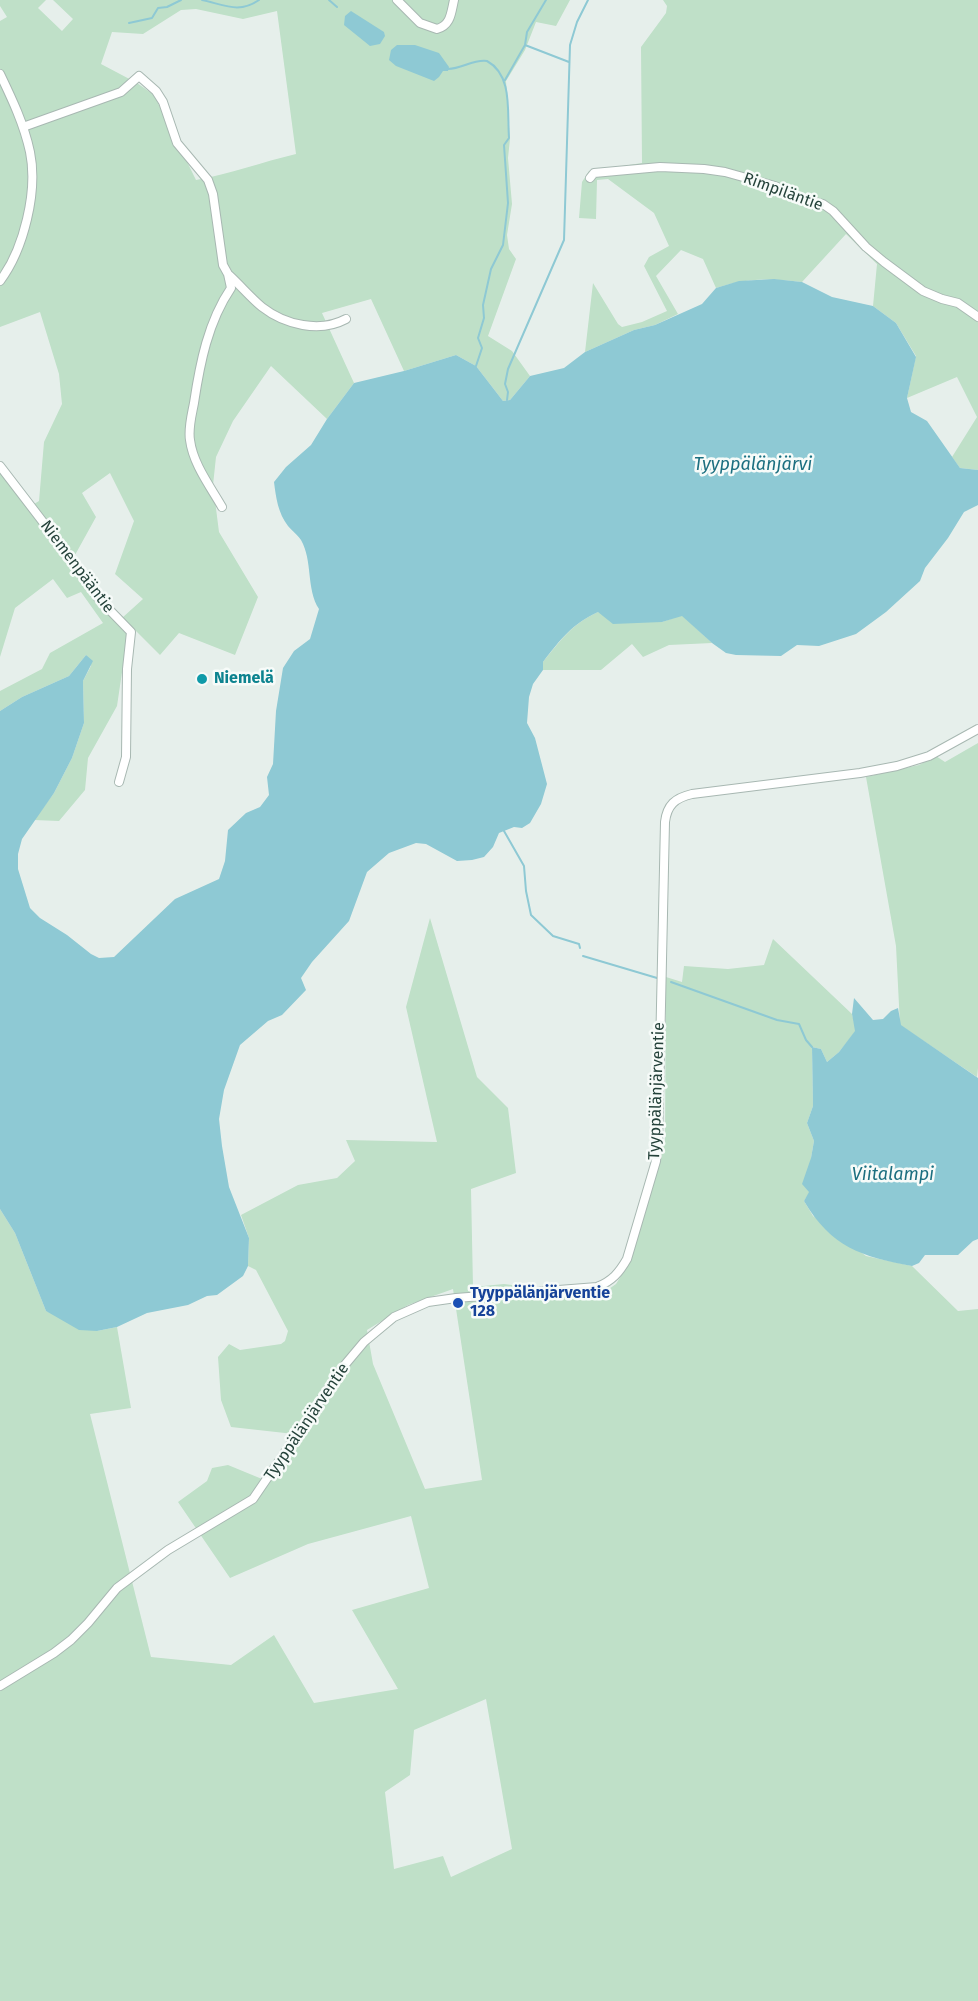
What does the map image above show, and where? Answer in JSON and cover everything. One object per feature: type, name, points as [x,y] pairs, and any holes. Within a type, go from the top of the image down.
[{"type":"street","points":[[396,0],[420,23],[437,29],[446,26],[454,0]]},
{"type":"street","points":[[0,74],[23,127],[31,154],[32,187],[26,224],[16,253],[0,280]]},
{"type":"street","points":[[23,127],[121,92],[140,76],[156,91],[163,102],[177,143],[208,180],[213,194],[223,265],[228,274],[263,308],[286,320],[305,326],[322,325],[346,319]]},
{"type":"street","name":"Rimpiläntie","points":[[590,178],[594,173],[612,170],[660,167],[725,172],[775,186],[822,204],[833,211],[855,236],[884,262],[923,291],[958,303],[978,317]]},
{"type":"street","points":[[222,507],[200,469],[190,438],[200,364],[209,333],[231,288],[228,274]]},
{"type":"street","name":"Niemenpääntie","points":[[0,466],[98,598],[130,632],[126,669],[126,757],[119,782]]},
{"type":"street","name":"Tyyppälänjärventie","points":[[0,1686],[71,1640],[117,1588],[135,1574],[168,1550],[253,1499],[343,1367],[364,1342],[394,1317],[428,1302],[597,1287],[615,1277],[630,1248],[656,1161],[665,822],[666,811],[671,804],[680,797],[692,794],[897,766],[928,756],[978,729]]},
{"type":"green space","points":[[0,0],[46,0],[38,8],[62,31],[73,19],[53,0],[570,0],[556,26],[536,22],[525,50],[506,81],[512,204],[507,235],[509,249],[516,259],[488,336],[512,351],[530,376],[510,400],[503,401],[476,366],[456,355],[404,371],[371,299],[322,313],[354,383],[327,419],[271,366],[233,421],[216,457],[213,485],[219,532],[258,597],[235,655],[179,633],[160,655],[133,628],[128,632],[117,706],[88,758],[85,790],[59,821],[34,820],[54,793],[72,758],[84,723],[83,681],[91,666],[86,655],[69,676],[22,697],[0,711],[0,691],[42,669],[50,653],[103,623],[81,592],[67,598],[53,579],[15,608],[0,657],[0,468],[29,507],[39,501],[44,442],[62,404],[59,374],[40,312],[0,327],[0,21],[7,17],[0,6]],"holes":[[[196,9],[243,19],[277,11],[296,154],[196,180],[154,95],[101,64],[112,32],[143,34],[181,10]],[[110,473],[134,521],[115,574],[143,599],[122,618],[96,589],[75,555],[96,517],[82,493]]]},
{"type":"green space","points":[[663,0],[978,0],[978,470],[960,468],[952,457],[977,417],[957,377],[907,398],[916,356],[896,323],[873,306],[877,264],[846,234],[802,282],[758,280],[716,288],[703,259],[681,250],[656,276],[678,314],[655,325],[634,330],[585,352],[593,283],[622,327],[642,322],[667,311],[644,266],[649,257],[669,246],[654,213],[608,179],[597,180],[596,219],[579,218],[582,182],[589,171],[642,163],[641,47],[666,13],[667,6]]},
{"type":"green space","points":[[598,612],[662,622],[682,615],[712,643],[669,645],[643,657],[632,644],[601,670],[543,670],[543,662],[568,633],[589,616]]},
{"type":"green space","points":[[978,743],[977,1077],[900,1025],[896,946],[866,777],[919,765],[936,756],[945,762]]},
{"type":"green space","points":[[430,918],[477,1077],[508,1108],[516,1173],[471,1189],[473,1287],[504,1284],[599,1296],[616,1284],[631,1260],[665,1141],[666,977],[682,982],[684,966],[728,969],[764,965],[773,939],[852,1014],[856,1031],[839,1052],[827,1062],[821,1049],[812,1047],[813,1106],[807,1123],[814,1141],[810,1192],[804,1201],[813,1216],[866,1256],[912,1266],[958,1311],[978,1309],[978,2001],[0,2001],[0,1209],[15,1233],[46,1311],[97,1331],[117,1327],[131,1408],[90,1414],[151,1657],[231,1665],[274,1635],[314,1703],[398,1689],[352,1610],[429,1588],[411,1516],[308,1544],[230,1578],[178,1502],[207,1481],[212,1468],[228,1465],[262,1479],[294,1434],[231,1427],[221,1400],[218,1357],[229,1344],[240,1350],[281,1344],[285,1341],[288,1331],[256,1270],[248,1266],[249,1238],[241,1215],[298,1185],[337,1178],[355,1161],[346,1140],[437,1142],[406,1007]],"holes":[[[453,1289],[482,1480],[425,1489],[373,1364],[367,1330],[408,1305]],[[486,1699],[512,1849],[451,1877],[443,1856],[394,1869],[385,1792],[410,1775],[414,1730]]]},
{"type":"water","points":[[351,11],[384,32],[385,36],[380,44],[370,46],[344,25],[345,16]]},
{"type":"water","points":[[397,45],[415,45],[439,53],[449,67],[448,71],[443,71],[434,81],[396,66],[389,60],[391,50]]},
{"type":"water","name":"Tyyppälänjärvi","points":[[774,279],[802,282],[832,297],[873,306],[896,323],[916,357],[907,398],[911,412],[927,421],[960,468],[978,470],[978,505],[964,512],[925,568],[920,581],[886,612],[856,634],[819,646],[797,645],[781,656],[726,653],[682,616],[662,622],[613,624],[598,612],[574,627],[543,662],[543,670],[533,684],[529,697],[527,723],[535,738],[547,784],[541,804],[530,823],[522,828],[514,827],[499,833],[493,847],[484,857],[472,860],[457,861],[426,844],[416,843],[389,853],[367,872],[349,921],[312,962],[301,978],[306,990],[282,1015],[268,1021],[240,1045],[224,1090],[219,1119],[229,1187],[249,1238],[248,1266],[243,1276],[217,1295],[207,1296],[188,1305],[147,1313],[117,1327],[97,1331],[79,1330],[46,1311],[15,1233],[0,1209],[0,711],[22,697],[69,676],[86,655],[93,661],[83,681],[84,723],[72,758],[54,793],[22,839],[18,854],[18,869],[30,908],[40,918],[91,954],[99,958],[114,957],[175,899],[219,879],[225,861],[228,830],[246,813],[260,807],[269,795],[267,777],[273,764],[276,711],[283,668],[294,651],[310,639],[319,609],[312,593],[305,548],[282,516],[274,482],[286,467],[311,445],[354,383],[456,355],[476,366],[503,401],[510,400],[530,376],[564,368],[585,352],[702,304],[716,288],[739,281]]},
{"type":"water","name":"Viitalampi","points":[[854,998],[873,1020],[883,1019],[898,1008],[901,1025],[978,1078],[978,1239],[958,1255],[925,1255],[919,1263],[912,1266],[863,1254],[849,1247],[825,1229],[804,1201],[809,1192],[802,1184],[814,1141],[807,1123],[813,1106],[812,1047],[821,1049],[827,1062],[839,1052],[855,1031],[852,1014]]},
{"type":"waterway","points":[[129,23],[152,18],[158,8],[167,7],[181,0]]},
{"type":"waterway","points":[[202,0],[238,7],[245,7],[259,0]]},
{"type":"waterway","points":[[329,0],[337,7]]},
{"type":"waterway","points":[[525,45],[527,32],[546,0]]},
{"type":"waterway","points":[[507,400],[508,392],[505,384],[508,369],[564,240],[570,45],[577,22],[588,0]]},
{"type":"waterway","points":[[505,80],[525,45],[569,62]]},
{"type":"waterway","points":[[448,69],[477,61],[487,61],[501,75],[507,95],[509,138],[504,145],[508,203],[503,245],[491,269],[483,305],[484,318],[478,338],[482,348],[476,366]]},
{"type":"waterway","points":[[504,831],[524,866],[531,915],[553,936],[579,944],[580,948]]},
{"type":"waterway","points":[[583,956],[657,978]]},
{"type":"waterway","points":[[671,982],[777,1020],[799,1024],[812,1047]]},
{"type":"place","name":"Niemelä","points":[[202,679]]},
{"type":"place","name":"Tyyppälänjärventie 128","points":[[458,1303]]}]
